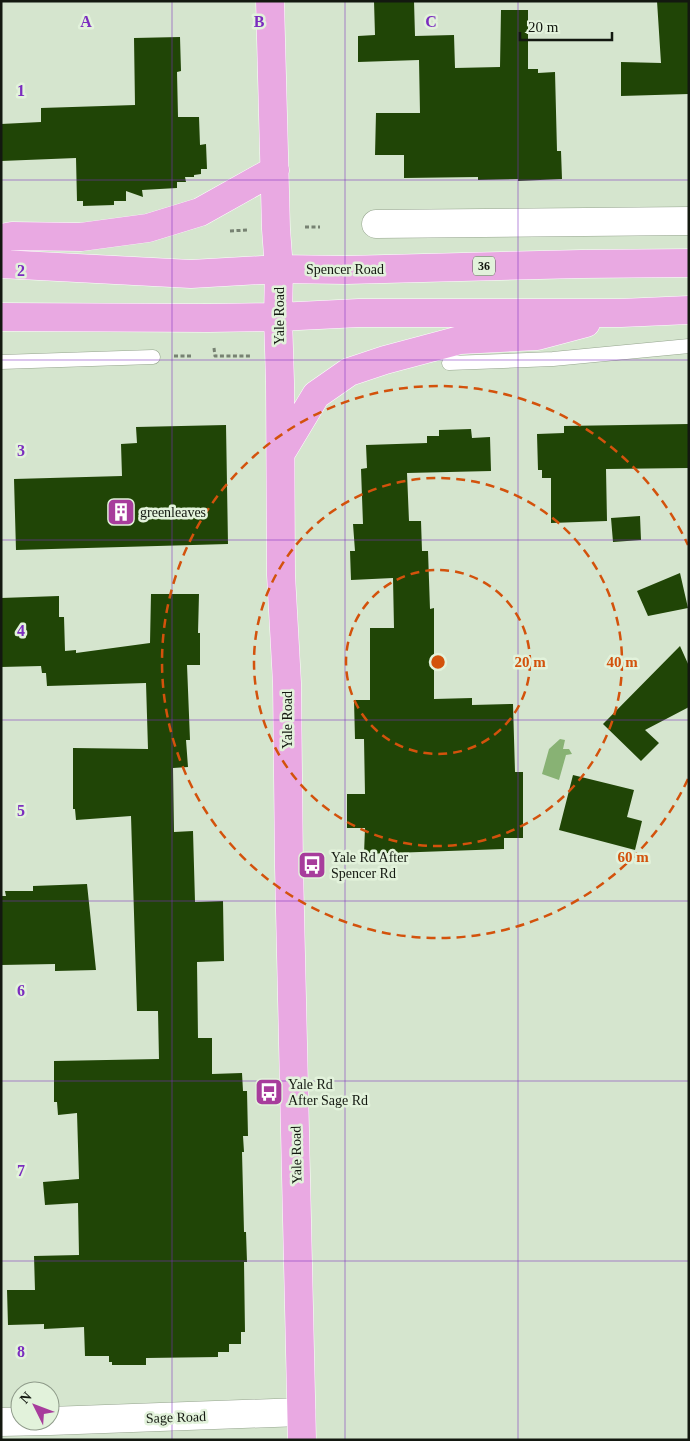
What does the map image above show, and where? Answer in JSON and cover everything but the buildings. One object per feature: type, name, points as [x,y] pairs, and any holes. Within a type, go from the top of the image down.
[{"type":"main road","name":"Yale Road","points":[[270,1],[276,229],[279,269],[281,574],[287,684],[289,867],[302,1440]]},
{"type":"main road","points":[[1,238],[12,236],[81,237],[148,228],[200,212],[275,170]]},
{"type":"main road","name":"Spencer Road","points":[[1,264],[191,274],[279,269],[346,270],[689,263]]},
{"type":"main road","points":[[1,316],[209,318],[359,313],[621,313],[689,310]]},
{"type":"main road","points":[[281,453],[316,395],[349,372],[385,360],[460,340],[537,336],[621,313]]},
{"type":"street","points":[[376,224],[689,220]]},
{"type":"street","name":"Sage Road","points":[[60,1421],[301,1412]]},
{"type":"lane","points":[[449,363],[552,359],[689,346]]},
{"type":"lane","points":[[1,362],[153,357]]},
{"type":"shaded area","points":[[560,739],[565,740],[563,749],[569,749],[572,754],[566,755],[559,780],[542,774],[549,749]]},
{"type":"place","name":"greenleaves","points":[[121,512]]},
{"type":"place","name":"Yale Rd After Spencer Rd","points":[[312,865]]},
{"type":"place","name":"Yale Rd After Sage Rd","points":[[269,1092]]}]
